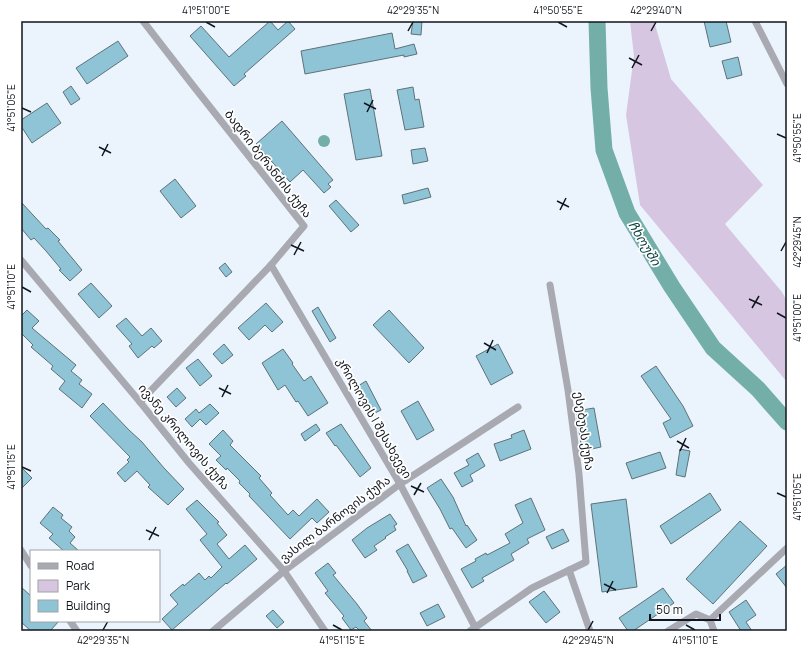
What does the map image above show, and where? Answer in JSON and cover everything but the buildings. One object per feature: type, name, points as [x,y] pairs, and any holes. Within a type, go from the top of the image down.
[{"type":"street","name":"ბადრი ბერანძის ქუჩა","points":[[140,402],[271,265],[304,226],[143,21]]},
{"type":"street","points":[[755,21],[787,84]]},
{"type":"street","name":"ივანე კრილოვის ქუჩა","points":[[21,260],[189,463],[284,571],[325,631]]},
{"type":"street","name":"კრილოვის I შესახვევი","points":[[271,265],[400,484],[472,629]]},
{"type":"street","name":"ესებუას ქუჩა","points":[[472,629],[532,588],[586,562],[579,474],[568,390],[550,285]]},
{"type":"street","name":"ვასილ ბარნოვის ქუჩა","points":[[213,631],[284,571],[400,484],[518,407]]},
{"type":"street","points":[[710,620],[787,548]]},
{"type":"street","points":[[21,550],[30,564]]},
{"type":"street","points":[[569,570],[590,631]]},
{"type":"street","points":[[668,631],[696,614],[710,620],[714,631]]},
{"type":"street","points":[[71,622],[77,631]]},
{"type":"green space","points":[[630,21],[654,21],[671,79],[763,185],[725,224],[782,292],[787,301],[787,382],[640,205],[626,115],[634,56]]},
{"type":"shaded area","points":[[322,135],[326,135],[330,141],[326,147],[322,147],[318,143],[318,139]]},
{"type":"waterway","name":"ჩხოუში","points":[[597,21],[599,88],[604,150],[627,213],[672,287],[713,348],[758,389],[787,422]]}]
